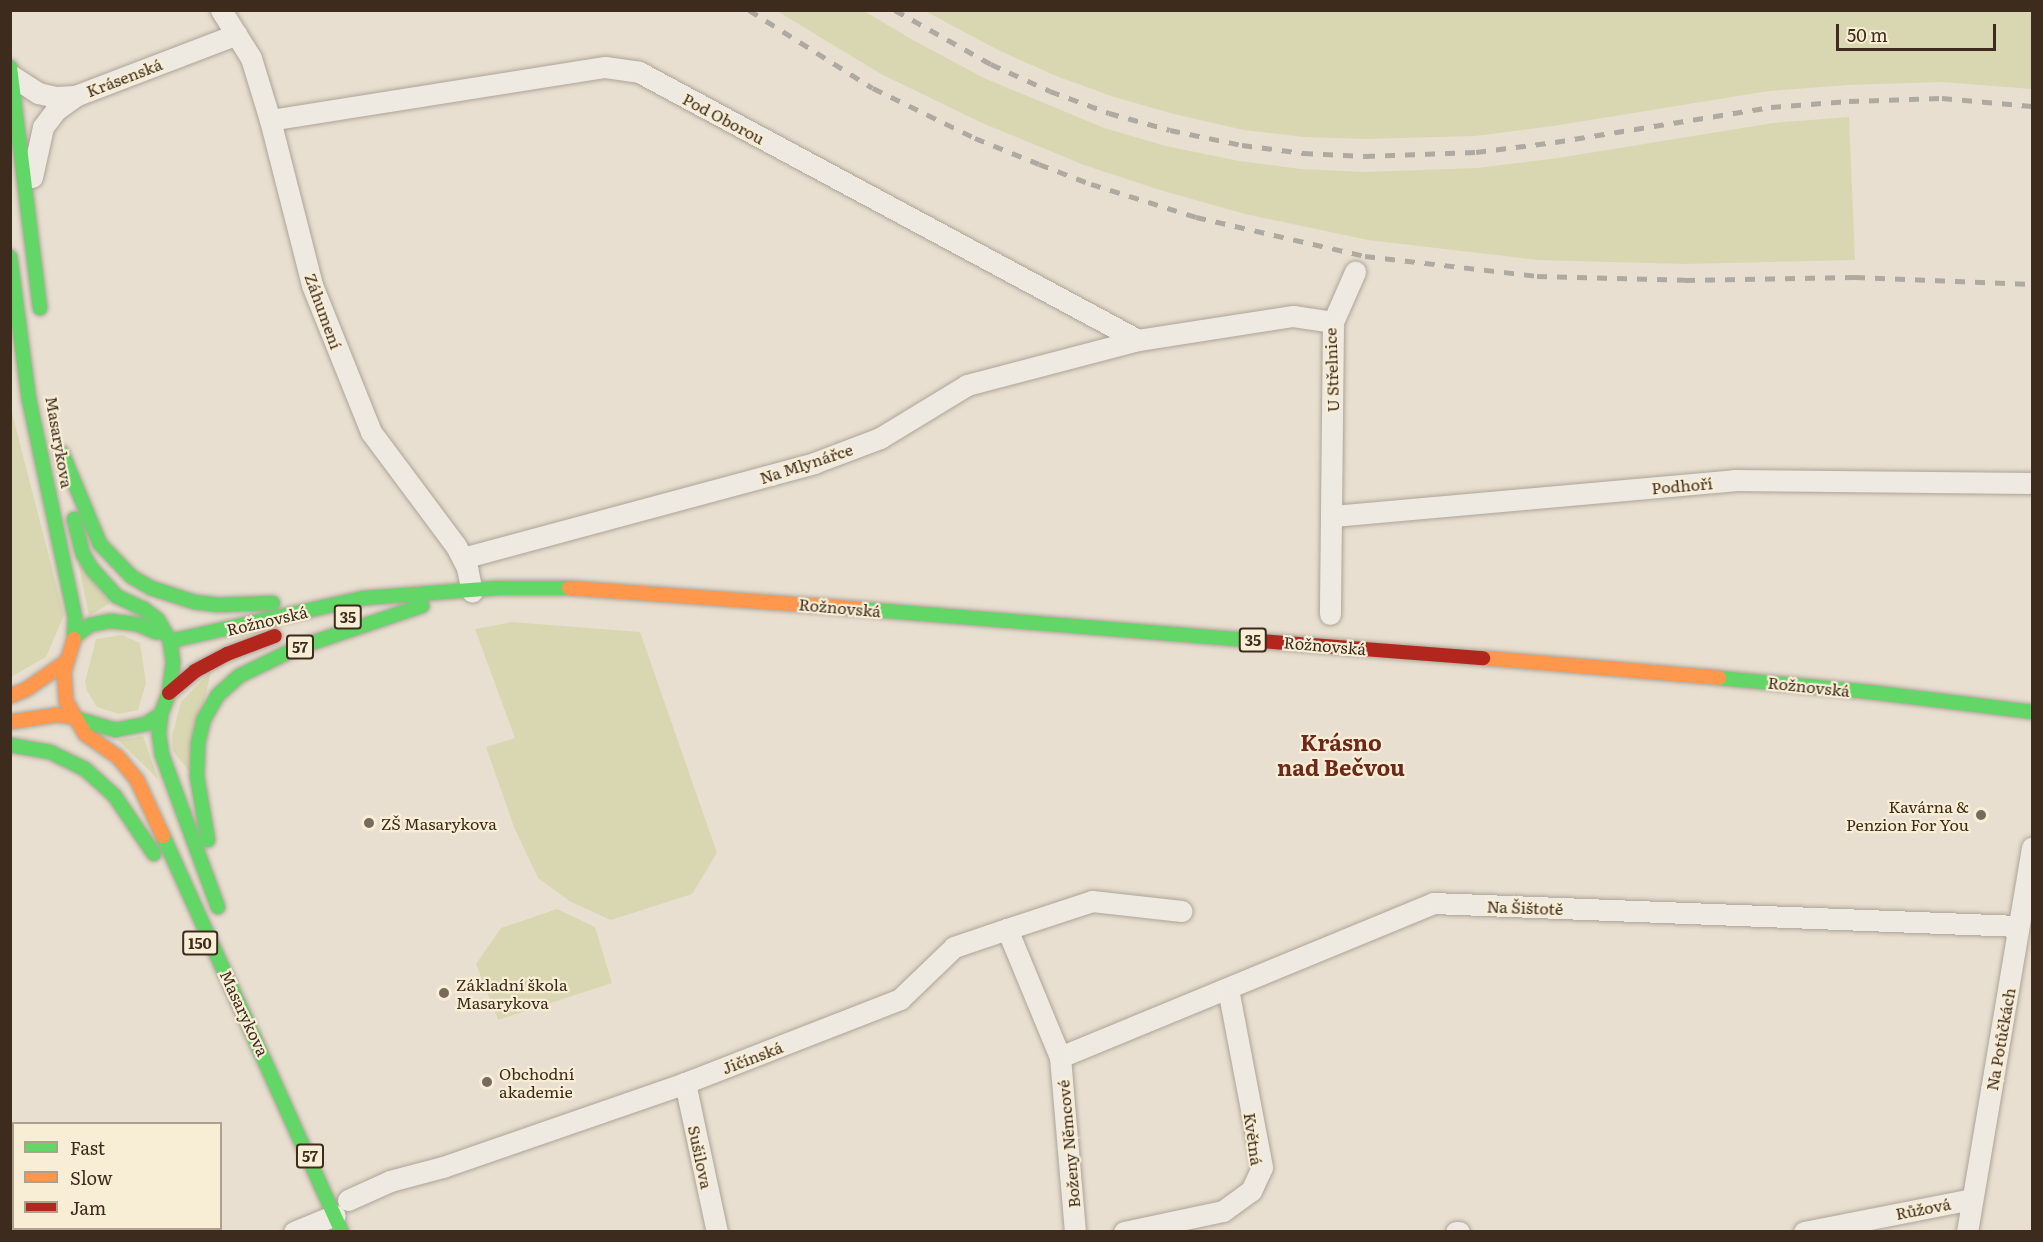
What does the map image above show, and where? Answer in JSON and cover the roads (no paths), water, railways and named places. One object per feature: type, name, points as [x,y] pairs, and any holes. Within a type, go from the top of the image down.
[{"type":"main road","points":[[11,71],[41,317]]},
{"type":"main road","name":"Masarykova","points":[[10,258],[29,399],[71,592],[75,618],[74,637]]},
{"type":"main road","name":"Masarykova","points":[[170,641],[162,625],[151,614],[108,589],[83,554],[61,447],[100,544],[132,577],[151,588],[172,597],[217,605],[364,598]]},
{"type":"main road","name":"Rožnovská","points":[[170,641],[364,598],[540,587],[695,596],[1703,676],[1870,692],[2032,712]]},
{"type":"main road","name":"Rožnovská","points":[[332,621],[472,591]]},
{"type":"main road","name":"57","points":[[161,714],[159,734],[162,755],[225,925],[197,776],[198,744],[204,719],[218,695],[239,676],[306,645],[472,591]]},
{"type":"main road","points":[[74,717],[66,701],[63,686],[74,637],[99,622],[124,621],[148,628],[170,641]]},
{"type":"main road","name":"Rožnovská","points":[[169,693],[195,671],[227,654],[288,632]]},
{"type":"main road","name":"35","points":[[161,714],[169,693],[173,670],[170,641]]},
{"type":"main road","points":[[10,696],[27,689],[67,661]]},
{"type":"main road","points":[[10,722],[57,715],[74,717],[104,728],[127,730],[146,724],[161,714]]},
{"type":"main road","name":"Masarykova","points":[[74,717],[85,734],[117,756],[137,780],[276,1082],[344,1209]]},
{"type":"main road","name":"150","points":[[10,745],[63,756],[85,769],[114,795],[157,860],[276,1082]]},
{"type":"main road","name":"57","points":[[276,1082],[314,1190],[316,1212],[302,1228]]},
{"type":"street","name":"Záhumení","points":[[221,10],[251,58],[270,120],[312,285],[371,432],[463,558],[472,591]]},
{"type":"street","name":"Krásenská","points":[[11,71],[38,93],[75,96],[237,34]]},
{"type":"street","name":"Pod Oborou","points":[[270,120],[605,67],[639,72],[1138,340]]},
{"type":"street","points":[[27,203],[43,127],[56,110],[75,96]]},
{"type":"street","points":[[1333,322],[1355,272]]},
{"type":"street","name":"U Střelnice","points":[[1138,340],[1293,316],[1333,322],[1333,516],[1330,614]]},
{"type":"street","name":"Na Mlynářce","points":[[463,558],[814,463],[880,438],[967,386],[1138,340]]},
{"type":"street","name":"Podhoří","points":[[1333,516],[1734,480],[2032,483]]},
{"type":"street","name":"Na Potůčkách","points":[[1967,1232],[2032,850]]},
{"type":"street","name":"Jičínská","points":[[302,1228],[344,1209],[390,1181],[443,1167],[684,1083],[900,999],[954,947],[1092,901],[1181,911]]},
{"type":"street","name":"Na Šištotě","points":[[1060,1057],[1433,903],[2019,926]]},
{"type":"street","points":[[1007,929],[1060,1057]]},
{"type":"street","name":"Květná","points":[[1124,1232],[1223,1211],[1251,1191],[1262,1167],[1228,988]]},
{"type":"street","name":"Boženy Němcové","points":[[1060,1057],[1075,1232]]},
{"type":"street","name":"Sušilova","points":[[684,1083],[717,1232]]},
{"type":"street","name":"Růžová","points":[[1804,1232],[1972,1199]]},
{"type":"railway","points":[[749,10],[873,88],[975,138],[1039,164],[1091,184],[1196,217],[1365,256],[1537,276],[1685,280],[1855,277],[2032,284]]},
{"type":"railway","points":[[895,10],[991,64],[1050,91],[1109,113],[1170,130],[1242,145],[1303,153],[1365,156],[1476,152],[1555,142],[1771,107],[1849,101],[1942,98],[2032,106]]},
{"type":"place","name":"Kavárna & Penzion For You","points":[[1981,815]]},
{"type":"place","name":"ZŠ Masarykova","points":[[369,823]]},
{"type":"place","name":"Základní škola Masarykova","points":[[444,993]]},
{"type":"place","name":"Obchodní akademie","points":[[487,1082]]},
{"type":"district","name":"Krásno nad Bečvou","points":[[1341,754]]}]
